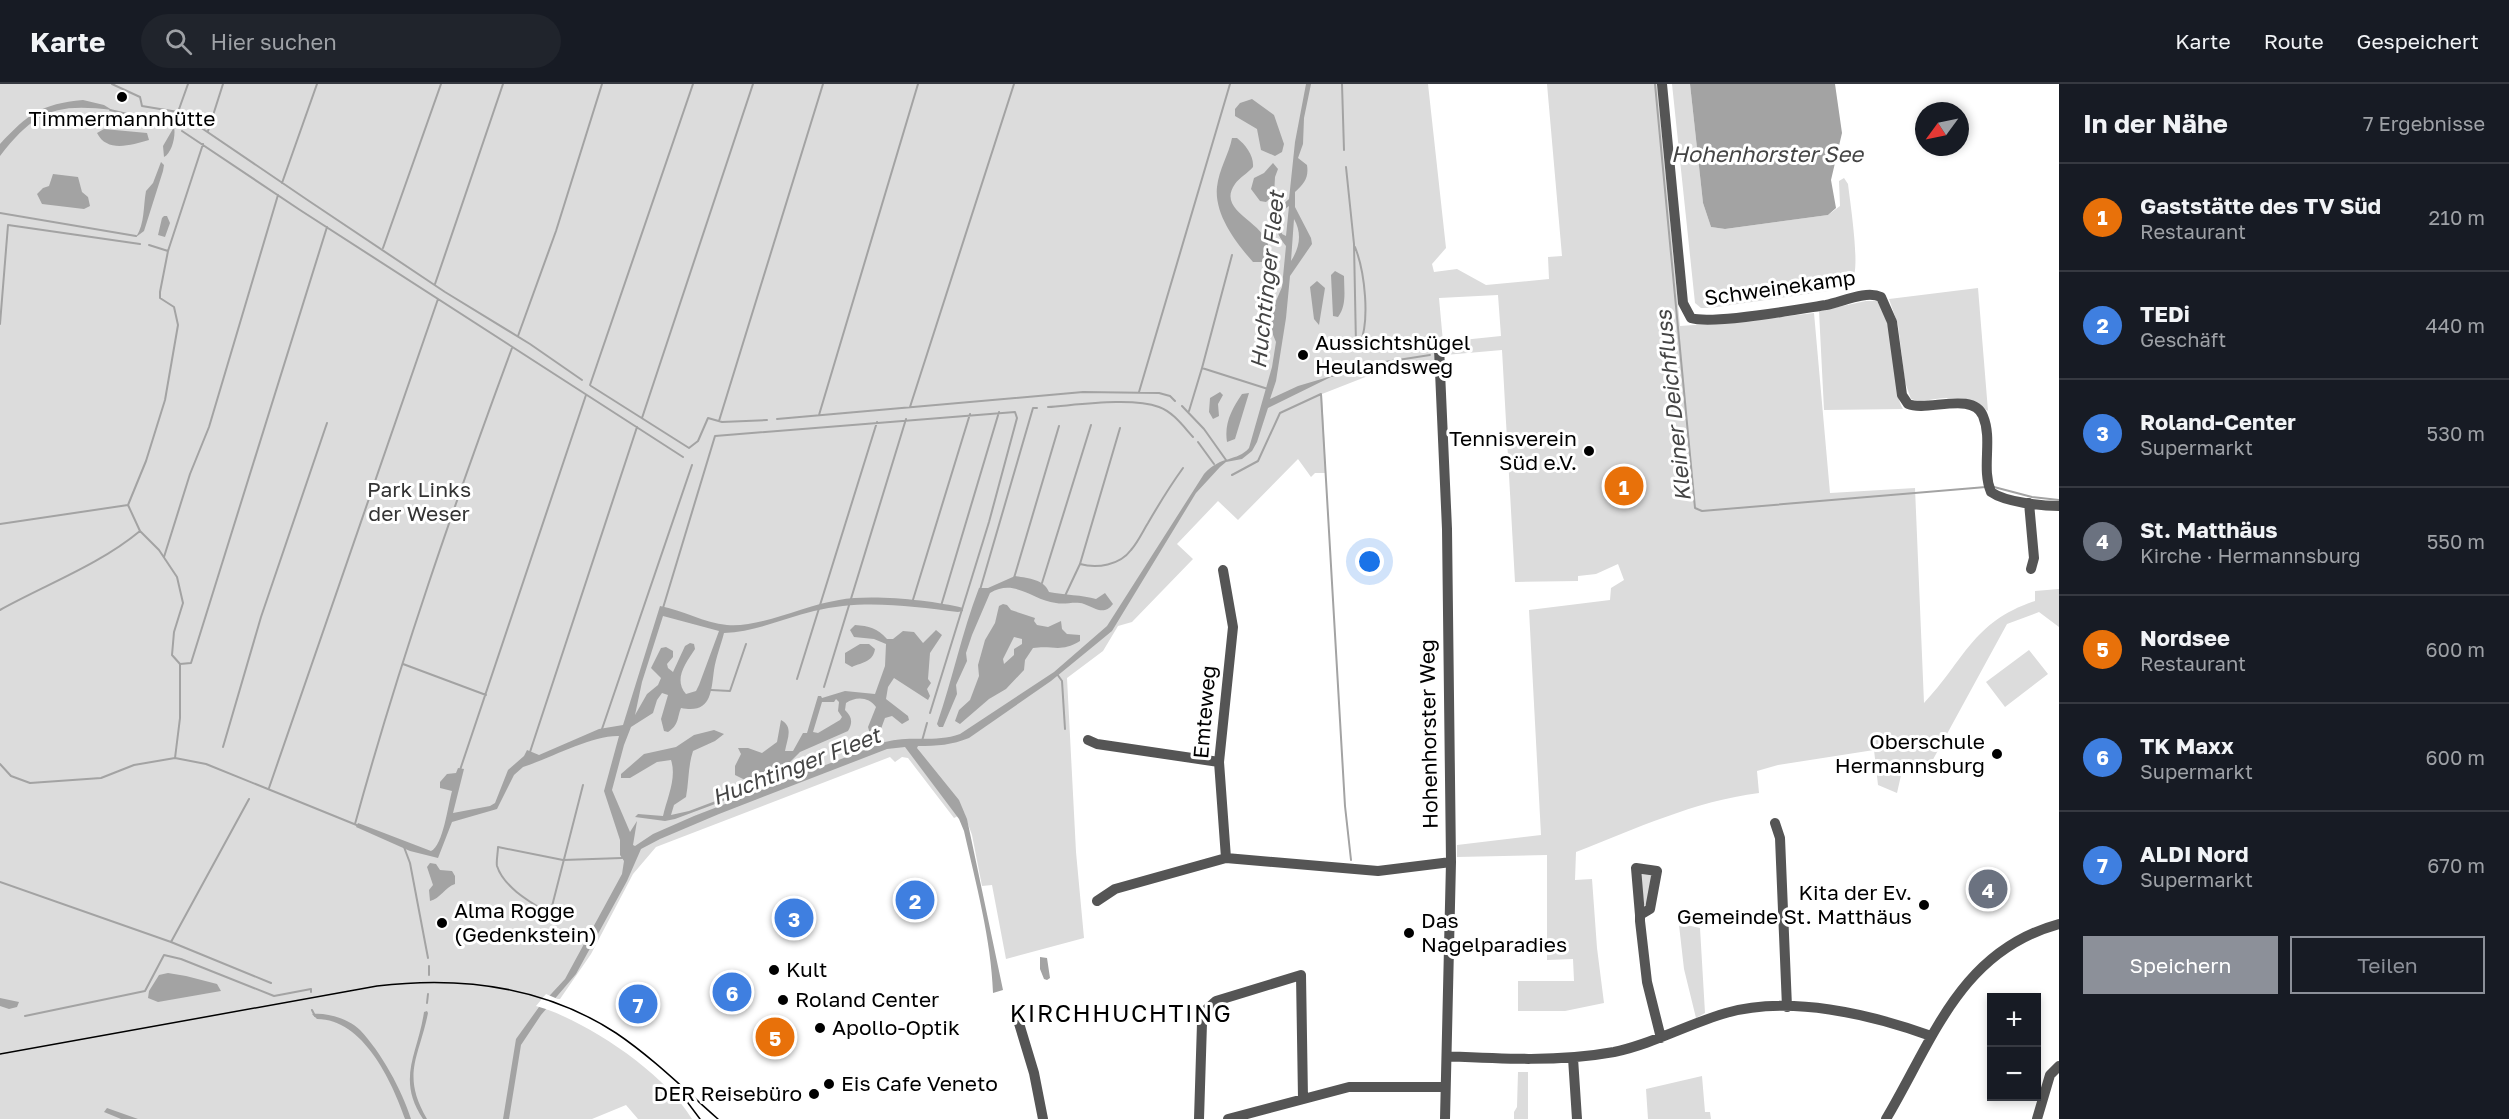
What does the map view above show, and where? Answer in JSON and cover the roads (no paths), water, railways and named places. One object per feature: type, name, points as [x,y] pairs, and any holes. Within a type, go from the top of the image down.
[{"type":"street","name":"Schweinekamp","points":[[1662,84],[1683,303],[1691,318],[1706,320],[1725,318],[1826,305],[1869,295],[1881,297],[1892,322],[1900,384],[1905,400],[1912,406],[1961,403],[1979,411],[1985,422],[1986,466],[1990,492],[2029,503],[2059,506]]},
{"type":"street","name":"Hohenhorster Weg","points":[[1439,350],[1447,529],[1450,862],[1445,1119]]},
{"type":"street","points":[[2029,503],[2034,558],[2031,569]]},
{"type":"street","name":"Emteweg","points":[[1223,570],[1233,627],[1219,762],[1226,858]]},
{"type":"street","points":[[1088,740],[1097,744],[1219,762]]},
{"type":"street","points":[[1775,823],[1780,838],[1787,1007]]},
{"type":"street","points":[[1098,901],[1115,889],[1226,858],[1354,871],[1386,870],[1450,862]]},
{"type":"street","points":[[1640,915],[1647,982],[1661,1038]]},
{"type":"street","points":[[1886,1119],[1930,1036],[1982,965],[2021,937],[2059,924]]},
{"type":"street","points":[[1199,1119],[1200,1040],[1207,1009],[1216,1001],[1301,975],[1303,1098]]},
{"type":"street","points":[[1447,1056],[1519,1059],[1573,1058],[1616,1052],[1661,1038],[1728,1012],[1787,1007],[1875,1017],[1930,1036]]},
{"type":"street","points":[[1018,1020],[1034,1073],[1043,1119]]},
{"type":"street","points":[[1573,1058],[1577,1119]]},
{"type":"street","points":[[2037,1119],[2050,1075],[2059,1066]]},
{"type":"street","points":[[1228,1119],[1348,1088],[1446,1087]]},
{"type":"water","points":[[1306,84],[1311,84],[1304,118],[1303,144],[1298,158],[1307,165],[1307,174],[1295,192],[1295,207],[1312,244],[1290,276],[1276,381],[1270,399],[1298,386],[1335,375],[1268,408],[1252,451],[1242,459],[1226,462],[1196,493],[1112,631],[1051,681],[969,738],[950,744],[918,746],[917,748],[959,800],[967,819],[1003,990],[993,993],[982,912],[964,831],[959,819],[905,747],[887,749],[719,814],[641,849],[627,881],[576,974],[541,1015],[521,1045],[509,1119],[503,1119],[516,1039],[539,1007],[565,979],[622,874],[624,861],[620,855],[620,840],[604,791],[619,736],[584,743],[523,767],[514,775],[497,809],[452,822],[438,858],[410,851],[356,827],[358,823],[431,851],[442,834],[452,791],[440,788],[440,782],[447,774],[456,773],[458,768],[464,769],[453,813],[490,806],[495,803],[508,770],[524,756],[527,750],[539,755],[599,729],[623,725],[660,606],[727,625],[768,620],[852,598],[918,600],[963,608],[963,611],[868,604],[850,605],[814,611],[747,630],[724,633],[710,694],[704,705],[691,709],[681,708],[674,727],[668,732],[664,731],[661,719],[668,695],[662,693],[653,713],[631,727],[612,790],[630,832],[637,821],[633,845],[635,846],[653,834],[694,816],[885,742],[951,737],[960,734],[1054,672],[1107,626],[1204,474],[1210,468],[1249,448],[1272,367],[1276,342],[1271,330],[1270,315],[1282,287],[1286,246],[1278,233],[1276,221],[1279,210],[1289,199],[1295,142]],"holes":[[[1289,206],[1286,236],[1282,234],[1281,218]],[[1294,219],[1299,240],[1291,261]],[[663,616],[719,631],[696,691],[686,694],[681,683],[682,671],[695,649],[694,644],[690,643],[685,646],[673,672],[667,664],[673,657],[673,651],[666,647],[661,648],[651,668],[661,678],[658,685],[647,694],[635,715],[642,682]]]},
{"type":"water","name":"Hohenhorster See","points":[[1690,84],[1835,84],[1842,133],[1831,180],[1836,208],[1828,215],[1725,229],[1711,227],[1703,203]]},
{"type":"water","points":[[1252,99],[1274,115],[1284,144],[1282,152],[1275,156],[1261,150],[1257,129],[1235,116],[1235,109],[1240,103]]},
{"type":"water","points":[[83,100],[104,105],[112,110],[75,108],[48,113],[24,129],[0,156],[0,144],[27,118],[56,104]]},
{"type":"water","points":[[174,127],[173,144],[164,157],[163,146]]},
{"type":"water","points":[[104,129],[147,133],[149,140],[120,146],[113,145],[101,139],[97,133]]},
{"type":"water","points":[[1232,138],[1237,138],[1246,147],[1251,155],[1253,167],[1235,184],[1231,195],[1232,204],[1264,236],[1269,247],[1268,259],[1262,262],[1253,262],[1240,246],[1228,228],[1219,207],[1218,180]]},
{"type":"water","points":[[161,162],[164,165],[163,171],[144,231],[136,237],[142,221],[146,191],[153,183]]},
{"type":"water","points":[[1273,163],[1278,169],[1274,195],[1266,202],[1260,201],[1251,189],[1254,178],[1264,173]]},
{"type":"water","points":[[53,174],[78,177],[82,192],[88,197],[90,206],[84,209],[42,204],[37,194],[49,186]]},
{"type":"water","points":[[164,216],[167,216],[170,223],[165,237],[158,235]]},
{"type":"water","points":[[1335,271],[1344,276],[1344,302],[1338,317],[1333,316],[1331,275]]},
{"type":"water","points":[[1317,281],[1325,288],[1319,325],[1314,319],[1310,287]]},
{"type":"water","points":[[1220,392],[1223,395],[1218,404],[1219,416],[1213,419],[1209,412],[1210,398]]},
{"type":"water","points":[[1249,393],[1235,439],[1227,442],[1228,422],[1232,411],[1242,394]]},
{"type":"water","points":[[1015,576],[1039,582],[1049,592],[1096,599],[1105,593],[1113,604],[1110,608],[1103,610],[1081,603],[1047,601],[1016,589],[999,589],[990,593],[966,653],[967,661],[956,685],[957,694],[943,727],[939,727],[937,724],[979,588],[988,588]]},
{"type":"water","points":[[1007,605],[1011,610],[1035,618],[1037,625],[1048,627],[1061,621],[1062,629],[1067,634],[1080,635],[1080,641],[1062,648],[1033,648],[1025,660],[1024,670],[1006,689],[989,699],[960,724],[955,721],[959,710],[970,700],[979,676],[978,665],[985,640],[995,623],[999,606]],"holes":[[[1014,637],[1022,639],[1022,644],[1014,649],[1014,655],[1004,664],[1003,659]]]},
{"type":"water","points":[[855,625],[869,627],[880,632],[887,639],[893,639],[903,631],[914,632],[923,643],[936,630],[942,635],[930,653],[928,679],[931,683],[927,689],[930,696],[928,700],[894,678],[888,687],[886,699],[908,716],[909,720],[902,724],[892,716],[885,718],[879,736],[857,749],[854,747],[870,734],[868,727],[876,707],[866,699],[854,699],[846,703],[845,710],[851,720],[848,731],[800,752],[789,763],[791,771],[787,777],[675,819],[665,821],[635,817],[638,814],[663,816],[673,774],[671,760],[657,762],[630,778],[621,778],[621,774],[644,754],[676,747],[694,735],[714,730],[724,734],[715,741],[693,751],[686,797],[674,805],[671,815],[689,811],[779,777],[781,772],[777,769],[754,776],[751,783],[735,775],[735,766],[741,754],[738,748],[748,748],[762,753],[777,742],[781,720],[789,730],[785,751],[793,751],[803,733],[807,733],[818,696],[822,698],[845,691],[875,694],[885,666],[886,644],[874,639],[854,637],[850,630]],"holes":[[[836,699],[839,702],[838,711],[842,717],[840,720],[818,733],[813,732],[822,702],[834,702]]]},
{"type":"water","points":[[860,644],[869,644],[875,649],[874,653],[867,661],[852,667],[845,663],[845,653]]},
{"type":"water","points":[[430,863],[436,864],[440,870],[452,871],[455,884],[430,901],[429,890],[433,885],[427,867]]},
{"type":"water","points":[[1040,957],[1047,958],[1050,978],[1047,980],[1044,979],[1040,969]]},
{"type":"water","points":[[168,973],[217,984],[221,991],[158,1002],[148,998],[149,991],[159,975]]},
{"type":"water","points":[[0,998],[19,1002],[17,1007],[9,1009],[0,1006]]},
{"type":"water","points":[[427,1011],[414,1066],[415,1090],[427,1119],[423,1119],[415,1104],[410,1078],[424,1012]]},
{"type":"water","points":[[312,1014],[338,1017],[360,1030],[376,1049],[390,1072],[411,1119],[405,1119],[384,1071],[362,1041],[348,1029],[333,1022],[317,1019]]},
{"type":"water","points":[[107,1108],[138,1119],[121,1119],[104,1112]]},
{"type":"waterway","points":[[112,84],[140,97],[142,106],[178,112],[445,292],[530,344],[582,380]]},
{"type":"waterway","points":[[178,112],[188,84]]},
{"type":"waterway","points":[[208,131],[223,84]]},
{"type":"waterway","points":[[282,183],[317,84]]},
{"type":"waterway","points":[[383,248],[441,84]]},
{"type":"waterway","points":[[435,284],[503,84]]},
{"type":"waterway","points":[[518,336],[556,231],[602,84]]},
{"type":"waterway","points":[[590,385],[693,84]]},
{"type":"waterway","points":[[642,418],[753,84]]},
{"type":"waterway","points":[[719,421],[823,84]]},
{"type":"waterway","points":[[819,415],[918,84]]},
{"type":"waterway","points":[[910,407],[1014,84]]},
{"type":"waterway","points":[[1139,392],[1230,84]]},
{"type":"waterway","points":[[1342,84],[1344,150]]},
{"type":"waterway","name":"Kleiner Deichfluss","points":[[1655,84],[1695,508],[1702,511],[1986,487]]},
{"type":"waterway","points":[[110,110],[175,125]]},
{"type":"waterway","points":[[182,131],[300,210],[683,457]]},
{"type":"waterway","points":[[175,758],[180,718],[180,664],[172,655],[174,632],[183,603],[177,577],[159,550],[140,531],[128,505],[146,461],[165,400],[178,325],[174,307],[160,298],[160,292],[168,251],[203,144]]},
{"type":"waterway","points":[[1346,167],[1354,244],[1356,345]]},
{"type":"waterway","points":[[164,557],[190,474],[209,427],[278,195]]},
{"type":"waterway","points":[[0,213],[136,236]]},
{"type":"waterway","points":[[0,324],[8,225],[140,244]]},
{"type":"waterway","points":[[180,664],[191,663],[327,227]]},
{"type":"waterway","points":[[149,245],[168,251]]},
{"type":"waterway","points":[[1355,247],[1365,296],[1365,322],[1360,344]]},
{"type":"waterway","points":[[1232,255],[1202,368],[1268,389]]},
{"type":"waterway","points":[[269,788],[438,299]]},
{"type":"waterway","points":[[355,824],[428,584],[512,348]]},
{"type":"waterway","points":[[1385,362],[1430,355]]},
{"type":"waterway","points":[[1332,376],[1373,366]]},
{"type":"waterway","points":[[1189,411],[1202,368]]},
{"type":"waterway","points":[[591,386],[689,448],[698,441],[708,418],[722,422],[767,420]]},
{"type":"waterway","points":[[777,419],[1083,392],[1159,393],[1170,396],[1175,401]]},
{"type":"waterway","points":[[1232,475],[1258,461],[1280,413],[1321,394],[1345,806],[1351,860]]},
{"type":"waterway","points":[[460,770],[586,395]]},
{"type":"waterway","points":[[1048,407],[1104,402],[1148,404],[1169,412],[1193,437]]},
{"type":"waterway","points":[[1182,406],[1204,429],[1226,460]]},
{"type":"waterway","points":[[980,590],[1033,408],[1037,408]]},
{"type":"waterway","points":[[941,606],[999,412]]},
{"type":"waterway","points":[[663,608],[715,436],[1015,412],[1017,418],[989,522],[930,713]]},
{"type":"waterway","points":[[912,603],[970,414]]},
{"type":"waterway","points":[[824,687],[906,419]]},
{"type":"waterway","points":[[797,679],[877,422]]},
{"type":"waterway","points":[[223,747],[261,617],[327,423]]},
{"type":"waterway","points":[[1042,583],[1091,425]]},
{"type":"waterway","points":[[1014,578],[1059,426]]},
{"type":"waterway","points":[[530,752],[637,427]]},
{"type":"waterway","points":[[1064,598],[1080,564],[1120,428]]},
{"type":"waterway","points":[[1198,442],[1214,464]]},
{"type":"waterway","points":[[602,729],[692,465]]},
{"type":"waterway","points":[[1080,564],[1101,566],[1115,562],[1126,555],[1136,544],[1183,468]]},
{"type":"waterway","name":"Kleiner Deichfluss","points":[[1994,487],[2032,497],[2059,500]]},
{"type":"waterway","points":[[0,524],[128,505]]},
{"type":"waterway","points":[[0,610],[90,564],[140,531]]},
{"type":"waterway","points":[[711,690],[730,691],[746,644]]},
{"type":"waterway","points":[[403,664],[486,695]]},
{"type":"waterway","points":[[1057,674],[1062,681],[1065,729]]},
{"type":"waterway","points":[[922,741],[927,723]]},
{"type":"waterway","points":[[0,764],[11,776],[30,783],[101,778],[134,765],[175,758],[206,764],[359,826]]},
{"type":"waterway","points":[[583,785],[550,914],[519,894],[501,874],[497,866],[498,847],[563,860],[622,858]]},
{"type":"waterway","points":[[0,882],[171,942],[249,799]]},
{"type":"waterway","points":[[404,847],[410,863],[428,958]]},
{"type":"waterway","points":[[171,942],[271,983]]},
{"type":"waterway","points":[[25,1016],[145,991],[164,955],[181,959],[274,996],[311,989],[311,992]]},
{"type":"waterway","points":[[429,966],[429,975]]},
{"type":"waterway","points":[[427,1003],[428,994]]},
{"type":"waterway","points":[[312,1010],[315,1016]]},
{"type":"tram line","points":[[0,1054],[377,986],[408,983],[471,984],[531,995],[560,1004],[589,1017],[643,1053],[718,1119]]},
{"type":"tram line","points":[[682,1095],[700,1119]]},
{"type":"place","name":"Timmermannhütte","points":[[122,97]]},
{"type":"place","name":"Aussichtshügel Heulandsweg","points":[[1303,355]]},
{"type":"place","name":"Tennisverein Süd e.V.","points":[[1589,451]]},
{"type":"place","name":"Gaststätte des TV Süd","points":[[1624,486]]},
{"type":"place","name":"Oberschule Hermannsburg","points":[[1997,754]]},
{"type":"place","name":"St. Matthäus","points":[[1988,889]]},
{"type":"place","name":"TEDi","points":[[915,900]]},
{"type":"place","name":"Kita der Ev. Gemeinde St. Matthäus","points":[[1924,905]]},
{"type":"place","name":"Roland-Center","points":[[794,918]]},
{"type":"place","name":"Alma Rogge (Gedenkstein)","points":[[442,923]]},
{"type":"place","name":"Das Nagelparadies","points":[[1409,933]]},
{"type":"place","name":"Kult","points":[[774,970]]},
{"type":"place","name":"TK Maxx","points":[[732,992]]},
{"type":"place","name":"Roland Center","points":[[783,1000]]},
{"type":"place","name":"ALDI Nord","points":[[638,1004]]},
{"type":"place","name":"Apollo-Optik","points":[[820,1028]]},
{"type":"place","name":"Nordsee","points":[[775,1037]]},
{"type":"place","name":"Eis Cafe Veneto","points":[[829,1084]]},
{"type":"place","name":"DER Reisebüro","points":[[814,1094]]},
{"type":"district","name":"KIRCHHUCHTING","points":[[1121,1014]]},
{"type":"water label","name":"Huchtinger Fleet","points":[[1267,280]]},
{"type":"water label","name":"Huchtinger Fleet","points":[[796,766]]},
{"type":"park label","name":"Park Links der Weser","points":[[419,502]]}]
